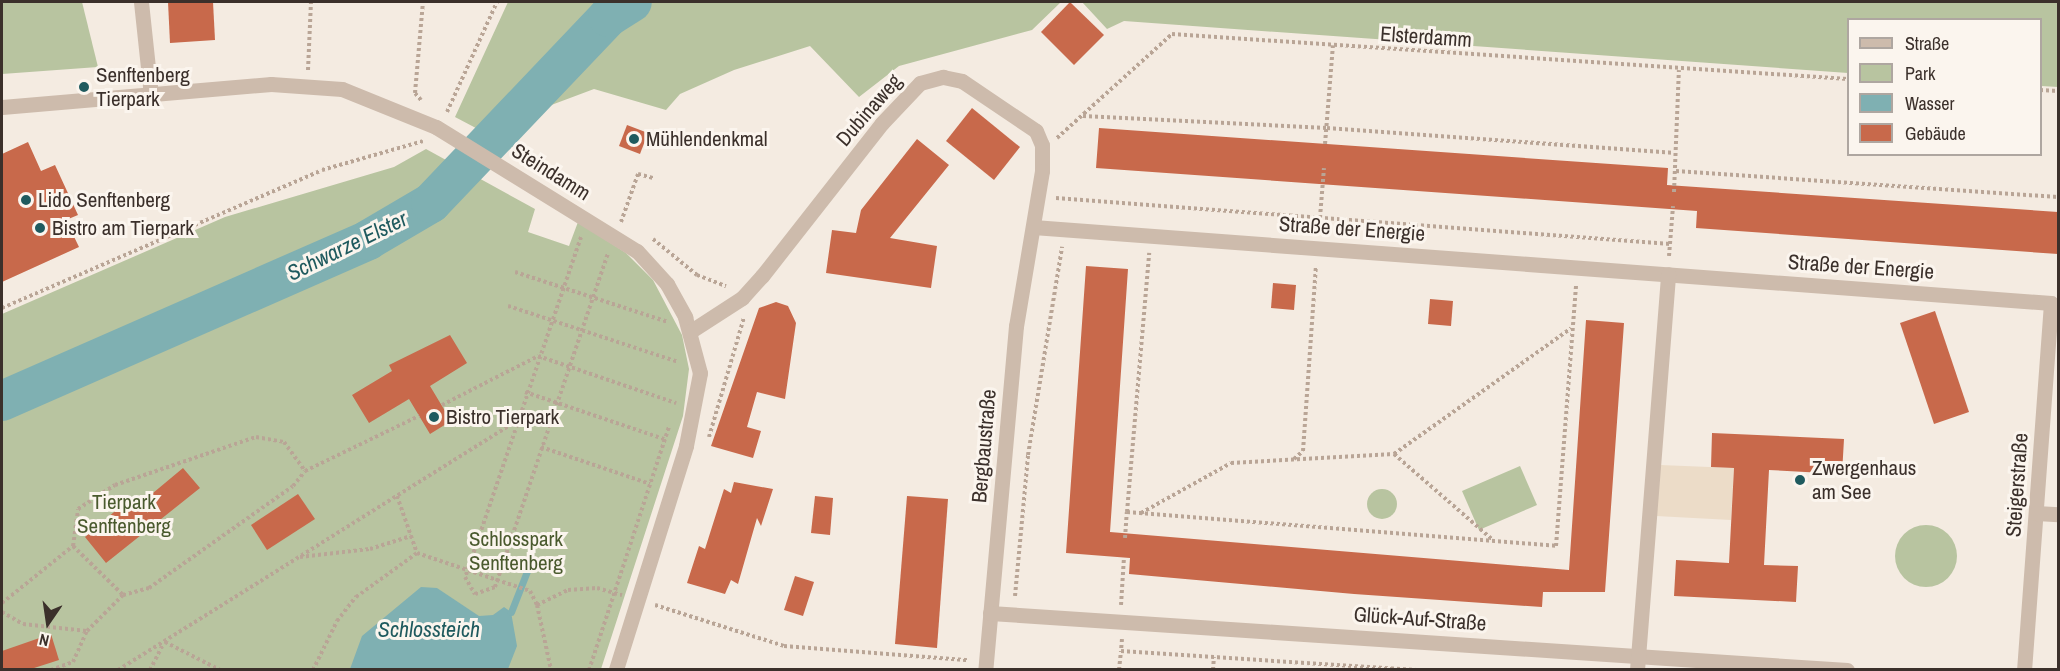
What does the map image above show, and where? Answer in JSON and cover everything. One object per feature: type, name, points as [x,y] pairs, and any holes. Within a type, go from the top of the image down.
[{"type":"street","points":[[141,2],[151,95]]},
{"type":"street","name":"Dubinaweg","points":[[691,331],[742,298],[920,83],[943,77],[981,89],[1028,124],[1042,145]]},
{"type":"street","name":"Steindamm","points":[[2,107],[307,84],[369,97],[445,122],[509,171],[588,219],[618,229],[667,284],[691,331],[700,373],[686,446],[616,669]]},
{"type":"street","points":[[1033,227],[1042,145]]},
{"type":"street","name":"Straße der Energie","points":[[1033,227],[2051,303]]},
{"type":"street","name":"Bergbaustraße","points":[[985,666],[1016,326],[1033,227]]},
{"type":"street","points":[[1637,669],[1668,274]]},
{"type":"street","name":"Steigerstraße","points":[[2024,669],[2051,303]]},
{"type":"street","points":[[2036,513],[2058,514]]},
{"type":"street","name":"Glück-Auf-Straße","points":[[990,614],[1638,654],[1702,664],[1847,669]]},
{"type":"path","points":[[307,84],[311,2]]},
{"type":"path","points":[[423,2],[415,93],[423,103]]},
{"type":"path","points":[[2,308],[322,170],[408,149],[445,122],[497,2]]},
{"type":"path","name":"Elsterdamm","points":[[1042,145],[1080,117],[1173,33],[1679,70],[1847,79]]},
{"type":"path","points":[[1325,144],[1333,45]]},
{"type":"path","points":[[1674,192],[1676,171],[1672,153],[1679,70]]},
{"type":"path","points":[[2042,90],[2058,91]]},
{"type":"path","points":[[1080,117],[1327,128],[1672,153]]},
{"type":"path","points":[[1294,459],[1303,451],[1324,168]]},
{"type":"path","points":[[1676,171],[2058,197]]},
{"type":"path","points":[[618,229],[638,174],[653,178]]},
{"type":"path","points":[[1038,197],[1670,244]]},
{"type":"path","points":[[1668,274],[1673,206]]},
{"type":"path","points":[[588,219],[525,392],[467,570],[465,584],[475,594],[489,592],[497,580],[555,402],[610,249],[620,256]]},
{"type":"path","points":[[618,229],[629,226]]},
{"type":"path","points":[[1013,615],[1028,455],[1065,230]]},
{"type":"path","points":[[645,234],[697,275],[742,298]]},
{"type":"path","points":[[1125,538],[1150,236]]},
{"type":"path","points":[[1127,512],[1556,546],[1571,328],[1578,267]]},
{"type":"path","points":[[514,272],[671,323]]},
{"type":"path","points":[[508,306],[684,364],[683,356]]},
{"type":"path","points":[[664,309],[675,331]]},
{"type":"path","points":[[1140,513],[1231,463],[1394,454],[1571,328]]},
{"type":"path","points":[[442,405],[538,356],[677,404]]},
{"type":"path","points":[[525,392],[686,446]]},
{"type":"path","points":[[674,412],[679,394]]},
{"type":"path","points":[[51,669],[72,662],[87,631],[123,595],[149,588],[293,486],[305,471],[419,416]]},
{"type":"path","points":[[589,669],[670,421]]},
{"type":"path","points":[[118,669],[515,422]]},
{"type":"path","points":[[2,603],[73,546],[78,509],[115,485],[210,450],[256,437],[284,442],[305,471]]},
{"type":"path","points":[[541,447],[650,484]]},
{"type":"path","points":[[1394,454],[1494,541]]},
{"type":"path","points":[[397,496],[417,553]]},
{"type":"path","points":[[298,558],[370,549],[411,536]]},
{"type":"path","points":[[73,546],[123,595]]},
{"type":"path","points":[[417,553],[530,591],[537,605],[551,669]]},
{"type":"path","points":[[313,669],[356,597],[417,553]]},
{"type":"path","points":[[1119,669],[1124,557]]},
{"type":"path","points":[[537,605],[568,590],[614,592]]},
{"type":"path","points":[[639,600],[783,646],[985,666]]},
{"type":"path","points":[[2,612],[23,624],[87,631]]},
{"type":"path","points":[[150,669],[164,641]]},
{"type":"path","points":[[164,641],[220,669]]},
{"type":"path","points":[[1120,651],[1416,669]]},
{"type":"path","points":[[1213,669],[1214,657]]},
{"type":"path","points":[[1282,661],[1282,669]]},
{"type":"green space","points":[[2,2],[82,2],[98,67],[2,74]]},
{"type":"green space","points":[[508,2],[1061,2],[1032,30],[899,66],[859,97],[810,46],[734,70],[680,94],[666,110],[594,89],[546,107],[512,147],[455,117]]},
{"type":"green space","points":[[1082,2],[2058,2],[2058,87],[2042,86],[2042,18],[1847,18],[1847,73],[1124,21],[1107,29]]},
{"type":"green space","points":[[426,149],[535,209],[528,232],[569,246],[578,222],[626,253],[653,280],[682,335],[689,369],[683,416],[601,669],[2,669],[2,314],[225,217],[394,167]]},
{"type":"green space","points":[[1520,466],[1537,505],[1479,530],[1462,491]]},
{"type":"green space","points":[[1382,489],[1393,493],[1397,504],[1393,515],[1382,519],[1371,515],[1367,504],[1371,493]]},
{"type":"green space","points":[[1926,525],[1943,530],[1948,534],[1952,539],[1957,556],[1952,573],[1948,578],[1943,582],[1926,587],[1909,582],[1904,578],[1900,573],[1895,556],[1900,539],[1904,534],[1909,530]]},
{"type":"shaded area","points":[[1660,465],[1734,468],[1731,520],[1656,516]]},
{"type":"water","name":"Schlossteich","points":[[421,587],[437,588],[479,616],[493,615],[504,607],[511,612],[517,646],[508,669],[350,669],[362,636]]},
{"type":"building","points":[[168,2],[213,2],[215,40],[170,43]]},
{"type":"building","points":[[1070,2],[1104,35],[1074,65],[1041,32]]},
{"type":"building","points":[[972,108],[1020,147],[994,180],[946,141]]},
{"type":"building","name":"Mühlendenkmal","points":[[627,125],[648,133],[640,154],[619,146]]},
{"type":"building","points":[[1099,128],[1668,168],[1667,185],[2058,212],[2058,254],[1696,228],[1697,211],[1096,168]]},
{"type":"building","points":[[917,139],[949,165],[890,238],[937,246],[931,288],[826,273],[832,230],[856,233],[861,210]]},
{"type":"building","points":[[28,142],[41,171],[55,165],[78,215],[66,220],[79,247],[2,282],[2,154]]},
{"type":"building","points":[[1086,266],[1128,269],[1110,532],[1569,570],[1586,320],[1624,323],[1605,592],[1543,592],[1542,607],[1354,594],[1129,574],[1130,558],[1066,553]]},
{"type":"building","points":[[1273,283],[1296,285],[1294,310],[1271,308]]},
{"type":"building","points":[[1430,299],[1453,301],[1451,326],[1428,324]]},
{"type":"building","points":[[776,302],[788,306],[796,323],[785,399],[757,392],[747,427],[761,431],[753,458],[711,446],[759,308]]},
{"type":"building","points":[[1935,311],[1969,412],[1934,424],[1900,323]]},
{"type":"building","points":[[450,335],[467,363],[430,386],[451,421],[430,434],[409,399],[369,423],[352,395],[392,371],[389,365]]},
{"type":"building","points":[[1712,433],[1844,439],[1842,474],[1769,470],[1764,565],[1798,566],[1796,602],[1674,596],[1676,560],[1729,563],[1734,468],[1711,467]]},
{"type":"building","points":[[183,468],[200,488],[106,563],[85,537],[128,500],[135,508]]},
{"type":"building","points":[[734,482],[773,489],[761,526],[757,518],[738,584],[731,580],[725,594],[687,583],[699,546],[705,549],[724,489],[731,493]]},
{"type":"building","points":[[298,494],[315,519],[267,550],[251,525]]},
{"type":"building","points":[[815,496],[833,498],[830,535],[811,533]]},
{"type":"building","points":[[907,496],[948,499],[937,648],[895,644]]},
{"type":"building","points":[[795,576],[814,582],[803,616],[784,610]]},
{"type":"building","points":[[51,634],[59,660],[31,669],[2,669],[2,651]]},
{"type":"waterway","name":"Schwarze Elster","points":[[2,401],[368,240],[431,203],[608,17],[632,2]]},
{"type":"waterway","points":[[511,612],[531,561]]},
{"type":"place","name":"Senftenberg Tierpark","points":[[84,87]]},
{"type":"place","name":"Mühlendenkmal","points":[[634,139]]},
{"type":"place","name":"Lido Senftenberg","points":[[26,200]]},
{"type":"place","name":"Bistro am Tierpark","points":[[40,228]]},
{"type":"place","name":"Bistro Tierpark","points":[[434,417]]},
{"type":"place","name":"Zwergenhaus am See","points":[[1800,480]]},
{"type":"park label","name":"Tierpark Senftenberg","points":[[124,514]]},
{"type":"park label","name":"Schlosspark Senftenberg","points":[[516,551]]}]
